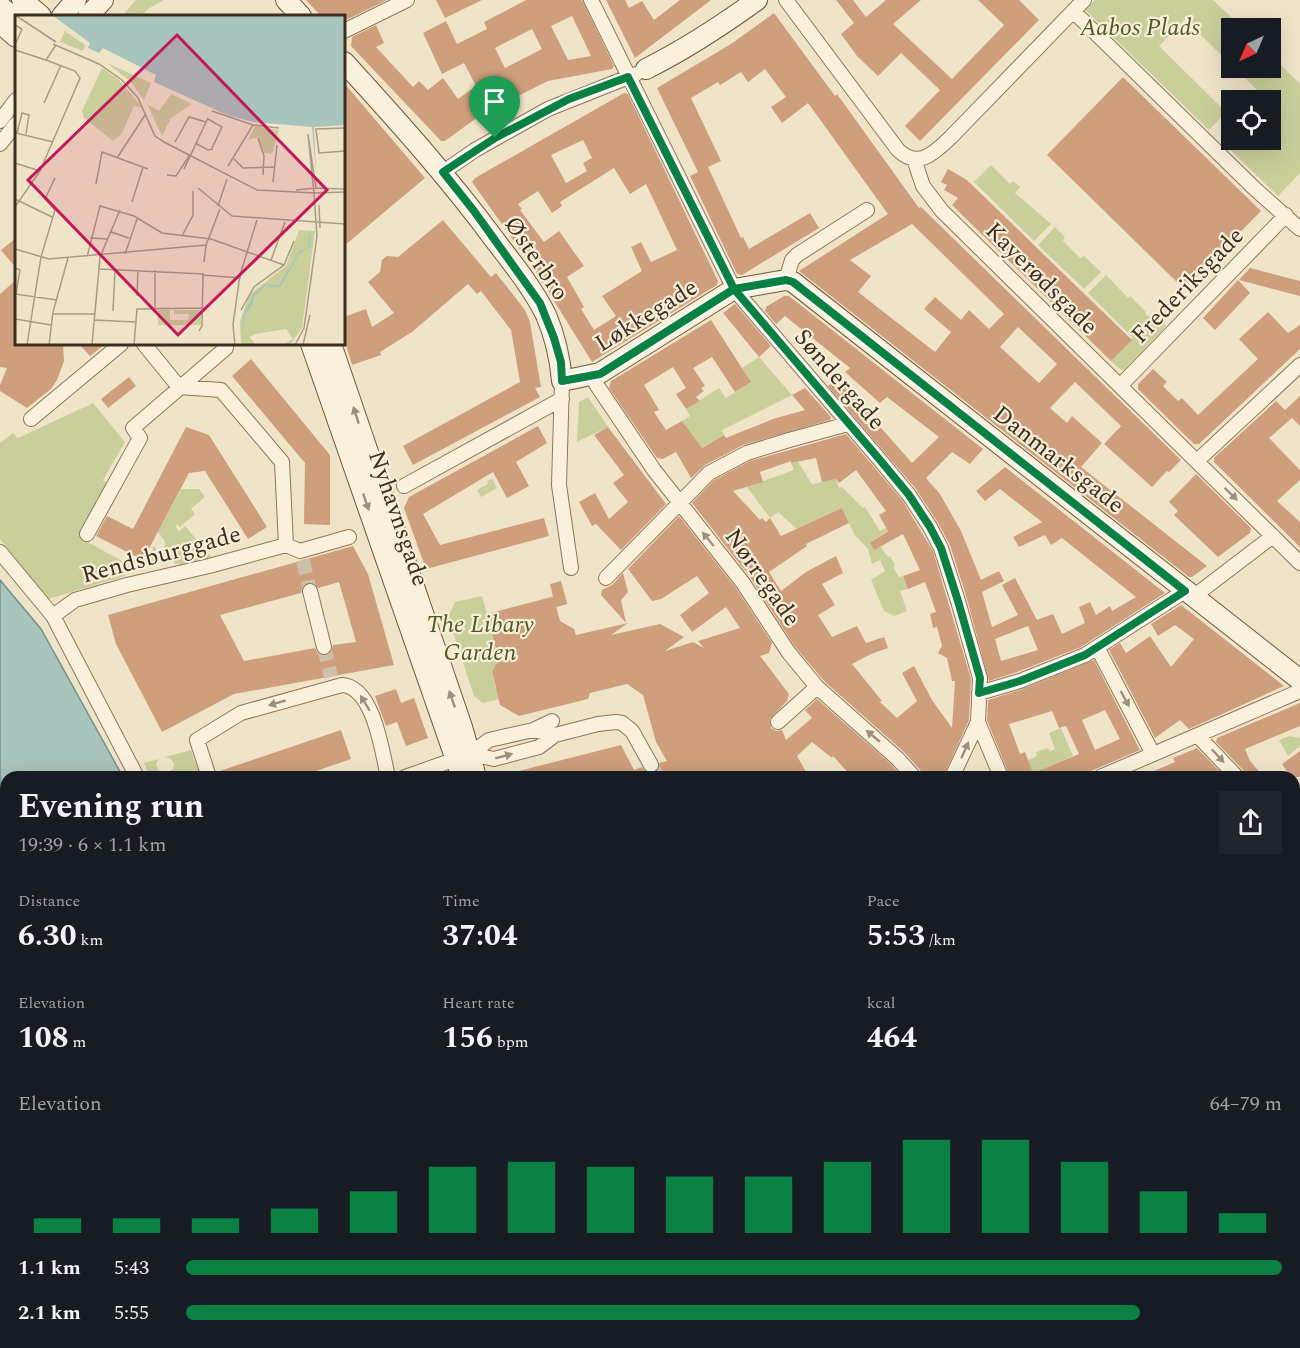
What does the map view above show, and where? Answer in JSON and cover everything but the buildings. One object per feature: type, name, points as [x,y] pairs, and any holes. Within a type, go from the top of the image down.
[{"type":"street","points":[[0,6],[27,11],[46,6],[52,0]]},
{"type":"street","points":[[63,15],[76,0]]},
{"type":"street","points":[[89,15],[103,0]]},
{"type":"street","points":[[286,0],[300,15]]},
{"type":"street","points":[[345,31],[407,0]]},
{"type":"street","name":"Søndergade","points":[[591,0],[637,73],[734,289],[909,495],[941,548],[980,678],[978,722],[955,771]]},
{"type":"street","points":[[637,73],[735,0]]},
{"type":"street","points":[[443,172],[475,150],[548,109],[637,73],[679,52],[757,0]]},
{"type":"street","points":[[786,0],[898,150],[914,159],[922,159],[934,153],[1084,0]]},
{"type":"street","points":[[1073,11],[1255,189],[1300,229]]},
{"type":"street","points":[[0,23],[15,35]]},
{"type":"street","name":"Østerbro","points":[[345,63],[443,172],[540,303],[561,362],[559,485],[571,568]]},
{"type":"street","points":[[0,121],[15,101]]},
{"type":"street","points":[[0,144],[15,125]]},
{"type":"street","name":"Kayerødsgade","points":[[914,159],[923,186],[934,202],[1300,563]]},
{"type":"street","points":[[786,280],[792,260],[797,255],[867,210]]},
{"type":"street","name":"Frederiksgade","points":[[1120,386],[1286,215]]},
{"type":"street","name":"Løkkegade","points":[[404,486],[562,390],[600,374],[734,289],[786,280]]},
{"type":"street","name":"Danmarksgade","points":[[786,280],[793,282],[1300,680]]},
{"type":"street","points":[[30,419],[120,345]]},
{"type":"street","points":[[145,345],[179,387],[221,390],[282,462],[286,545],[302,555],[343,538]]},
{"type":"street","name":"Nyhavnsgade","points":[[311,345],[463,764]]},
{"type":"street","name":"Nyhavnsgade","points":[[331,345],[463,764]]},
{"type":"street","points":[[87,534],[140,438],[134,428],[226,348]]},
{"type":"street","points":[[1197,461],[1300,365]]},
{"type":"street","name":"Nørregade","points":[[596,384],[654,470],[743,583],[789,653],[818,687],[891,752],[908,771]]},
{"type":"street","points":[[606,578],[709,473],[730,461],[789,440],[848,424]]},
{"type":"street","points":[[979,693],[1020,681],[1085,655],[1189,594],[1273,536]]},
{"type":"street","name":"Rendsburggade","points":[[53,616],[75,600],[286,545]]},
{"type":"street","points":[[0,552],[53,616],[134,771]]},
{"type":"street","points":[[310,591],[324,647]]},
{"type":"street","points":[[1098,647],[1153,754]]},
{"type":"street","points":[[207,771],[196,740],[241,713],[332,682],[356,689],[364,699],[380,740],[387,771]]},
{"type":"street","points":[[778,722],[818,687]]},
{"type":"street","points":[[1115,771],[1300,691]]},
{"type":"street","points":[[463,764],[489,740],[533,730],[555,734],[605,722],[622,723],[635,735],[655,771]]},
{"type":"street","name":"Søndergade","points":[[978,722],[998,771]]},
{"type":"street","points":[[432,771],[494,759],[538,747],[555,734]]},
{"type":"street","points":[[1198,736],[1231,771]]},
{"type":"green space","points":[[136,0],[164,0],[142,15],[123,15]]},
{"type":"green space","name":"Aabos Plads","points":[[1095,0],[1213,0],[1232,18],[1221,18],[1221,55],[1185,19],[1159,46],[1221,107],[1221,117],[1209,130],[1085,10]]},
{"type":"green space","name":"Aabos Plads","points":[[1281,65],[1300,84],[1300,173],[1278,196],[1230,150],[1281,150],[1281,90],[1257,90],[1245,78],[1281,78]]},
{"type":"green space","points":[[991,165],[1010,184],[1013,181],[1020,187],[1015,193],[1051,224],[1034,241],[974,182]]},
{"type":"green space","points":[[1055,227],[1065,237],[1063,241],[1080,258],[1084,256],[1101,272],[1084,289],[1038,245]]},
{"type":"green space","points":[[1106,275],[1154,322],[1158,318],[1166,326],[1124,370],[1111,361],[1133,338],[1088,293]]},
{"type":"green space","points":[[759,357],[792,395],[722,430],[724,435],[701,448],[682,421],[690,416],[686,409],[719,388],[726,398],[751,382],[742,368]]},
{"type":"green space","points":[[588,397],[608,427],[577,442],[579,402]]},
{"type":"green space","points":[[93,403],[125,442],[103,480],[108,483],[80,538],[137,569],[124,572],[125,576],[48,599],[0,539],[0,443],[13,433],[18,438]]},
{"type":"green space","points":[[798,462],[812,484],[836,479],[839,488],[842,487],[863,508],[865,507],[880,531],[886,528],[888,530],[875,540],[888,557],[890,556],[899,577],[903,576],[908,589],[900,591],[907,611],[894,616],[884,611],[871,580],[885,571],[880,560],[872,564],[868,549],[854,534],[842,508],[797,529],[778,512],[770,518],[747,487],[794,470],[791,463]]},
{"type":"green space","points":[[492,479],[497,488],[481,497],[477,490]]},
{"type":"green space","points":[[181,489],[199,489],[205,497],[191,509],[195,514],[180,527],[177,524],[176,527],[179,531],[185,526],[214,560],[207,562],[203,559],[204,563],[195,566],[193,561],[180,565],[175,564],[164,550],[165,541],[158,532]]},
{"type":"green space","points":[[154,546],[164,560],[150,564],[146,562]]},
{"type":"green space","name":"The Libary Garden","points":[[565,593],[567,604],[556,607],[560,621],[502,665],[494,667],[492,671],[495,687],[501,691],[497,692],[499,699],[483,703],[474,696],[448,617],[455,602],[482,596],[487,614]]},
{"type":"green space","points":[[1061,728],[1073,756],[1038,771],[1032,771],[1028,760],[1037,756],[1036,752],[1048,748],[1050,751],[1055,749],[1049,733]]},
{"type":"green space","points":[[1290,736],[1300,738],[1300,746],[1288,756],[1279,740]]},
{"type":"green space","points":[[191,750],[199,771],[170,771],[174,764],[171,759],[165,757]]},
{"type":"green space","points":[[159,759],[156,764],[160,771],[147,771],[144,763]]},
{"type":"water","points":[[0,580],[41,629],[120,771],[0,771]]},
{"type":"tunnel","points":[[303,560],[310,591]]},
{"type":"tunnel","points":[[324,647],[331,677]]},
{"type":"tunnel","points":[[651,765],[654,771]]},
{"type":"route","points":[[495,138],[443,172],[540,303],[559,352],[562,381],[600,374],[734,289],[909,495],[930,527],[950,571],[980,678],[979,693],[1020,681],[1085,655],[1185,591],[793,282],[786,280],[734,289],[628,77],[569,99],[495,138]]}]
